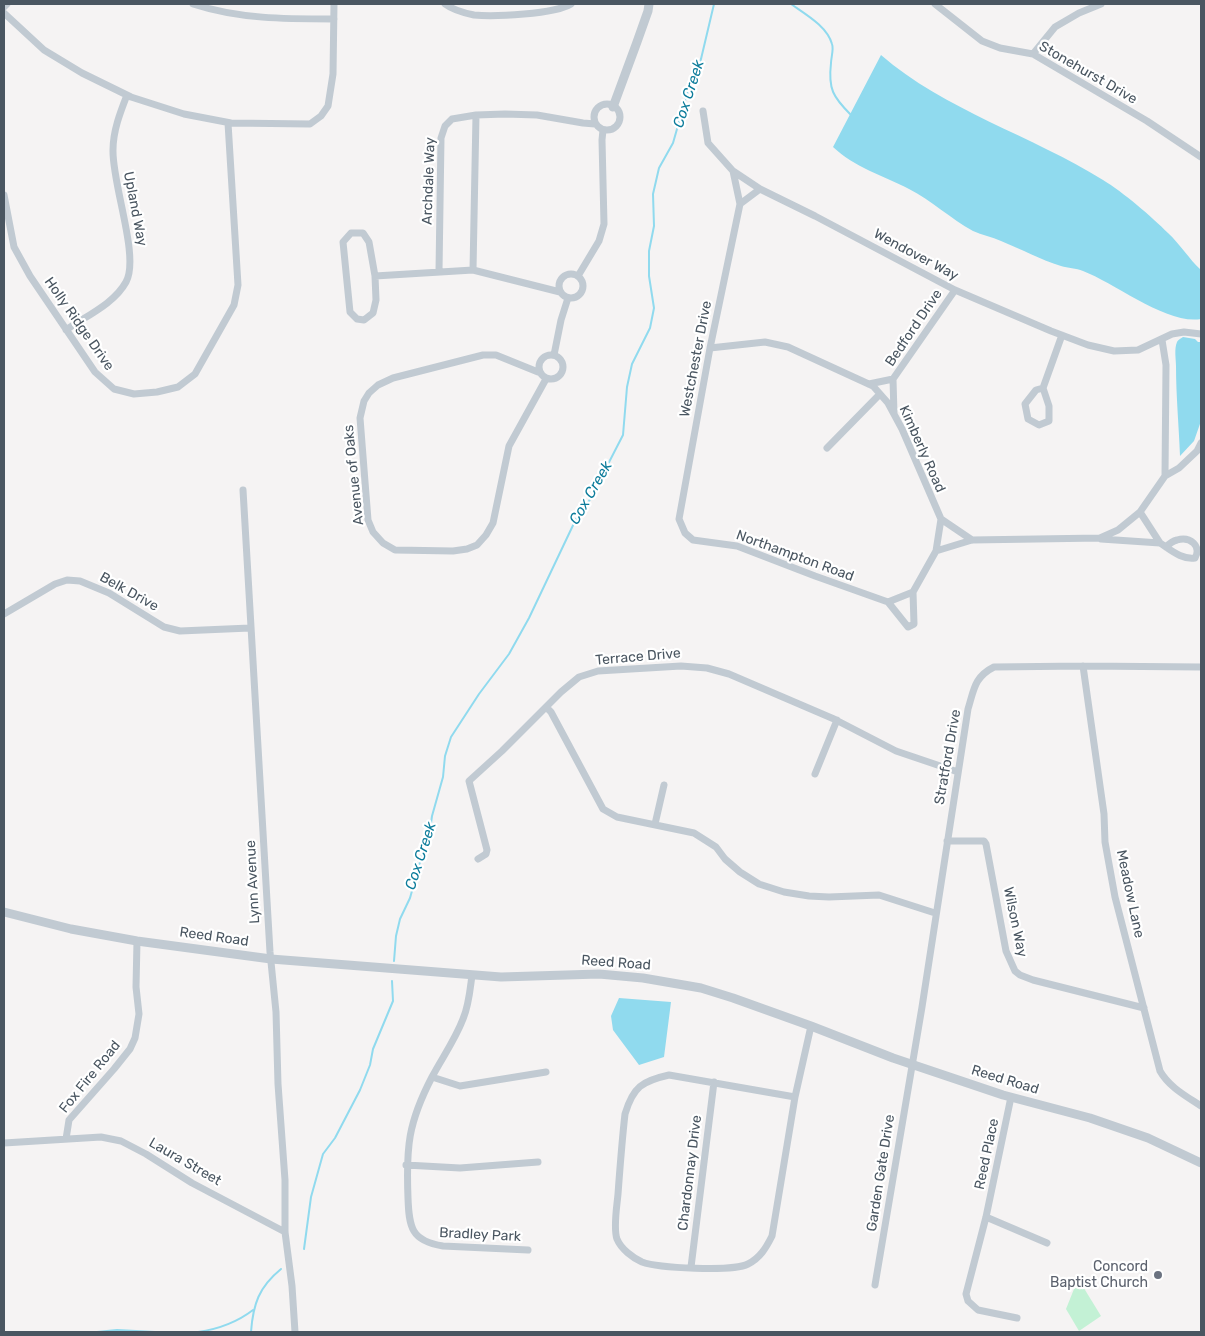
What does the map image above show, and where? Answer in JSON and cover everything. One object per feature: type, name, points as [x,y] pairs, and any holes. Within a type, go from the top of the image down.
[{"type":"street","points":[[4,7],[7,4]]},
{"type":"street","points":[[193,4],[215,11],[248,16],[334,19]]},
{"type":"street","points":[[4,13],[44,50],[82,73],[127,95],[184,114],[228,123],[310,124],[321,116],[328,106],[333,74],[334,4]]},
{"type":"street","points":[[445,4],[456,10],[475,15],[488,15],[552,10],[565,8],[571,4]]},
{"type":"street","points":[[613,106],[649,4]]},
{"type":"street","name":"Stonehurst Drive","points":[[935,4],[982,41],[1000,48],[1033,54],[1147,121],[1201,156]]},
{"type":"street","points":[[1033,54],[1055,27],[1079,13],[1101,4]]},
{"type":"street","name":"Upland Way","points":[[66,330],[113,298],[126,282],[130,272],[131,254],[114,177],[112,151],[116,125],[127,95]]},
{"type":"street","points":[[600,106],[613,106],[618,111],[619,121],[613,129],[603,130],[595,124],[594,114],[600,106]]},
{"type":"street","name":"Wendover Way","points":[[703,110],[708,143],[733,171],[760,189],[955,290],[1088,345],[1114,351],[1138,350],[1162,340]]},
{"type":"street","name":"Archdale Way","points":[[439,271],[441,138],[445,126],[452,119],[505,114],[537,115],[583,124],[595,124]]},
{"type":"street","points":[[473,270],[476,116]]},
{"type":"street","name":"Holly Ridge Drive","points":[[4,195],[14,247],[30,276],[95,372],[114,389],[134,394],[157,392],[178,387],[194,374],[234,305],[238,285],[228,123]]},
{"type":"street","points":[[578,276],[599,241],[604,224],[603,130]]},
{"type":"street","points":[[733,171],[740,204],[760,189]]},
{"type":"street","name":"Westchester Drive","points":[[693,540],[685,533],[678,518],[710,348],[740,204]]},
{"type":"street","points":[[351,232],[363,233],[369,242],[375,276],[376,300],[373,313],[364,320],[357,319],[350,312],[343,242],[351,232]]},
{"type":"street","points":[[375,276],[473,270],[560,292],[568,298],[578,297],[583,289],[583,281],[574,273],[565,275],[559,282],[560,292]]},
{"type":"street","name":"Bedford Drive","points":[[894,415],[893,379],[955,290]]},
{"type":"street","points":[[554,355],[560,320],[568,298]]},
{"type":"street","points":[[1165,476],[1166,365],[1162,340],[1172,334],[1184,332],[1201,334]]},
{"type":"street","points":[[1043,388],[1036,390],[1025,404],[1028,419],[1039,425],[1049,422],[1049,406],[1043,388],[1062,335]]},
{"type":"street","name":"Kimberly Road","points":[[710,348],[765,342],[788,347],[873,386],[888,403],[902,429],[941,519]]},
{"type":"street","name":"Avenue of Oaks","points":[[538,372],[496,355],[483,355],[393,378],[378,385],[369,393],[364,401],[360,418],[365,495],[368,520],[373,532],[383,542],[395,550],[453,551],[477,545],[494,523],[509,446],[546,379]]},
{"type":"street","points":[[554,355],[562,361],[563,370],[557,378],[546,379],[538,372],[541,360],[545,356],[554,355]]},
{"type":"street","name":"Bedford Drive","points":[[869,384],[893,379]]},
{"type":"street","points":[[827,448],[880,394]]},
{"type":"street","points":[[1100,538],[1118,530],[1140,512],[1165,476],[1179,468],[1196,452],[1201,443]]},
{"type":"street","name":"Lynn Avenue","points":[[243,490],[270,959],[276,1012],[278,1084],[285,1180],[285,1232],[292,1286],[295,1332]]},
{"type":"street","points":[[936,551],[972,540],[1100,538],[1163,545],[1140,512]]},
{"type":"street","points":[[913,592],[888,602],[908,627],[914,624],[913,592],[936,551],[941,519],[972,540]]},
{"type":"street","name":"Northampton Road","points":[[693,540],[737,546],[888,602]]},
{"type":"street","name":"Belk Drive","points":[[4,614],[55,584],[67,580],[80,581],[109,593],[164,627],[180,631],[250,628]]},
{"type":"street","name":"Terrace Drive","points":[[478,859],[486,854],[487,850],[469,781],[579,678],[598,671],[622,668],[692,666],[729,674],[837,720],[896,751],[958,772]]},
{"type":"street","name":"Meadow Lane","points":[[1083,666],[1104,814],[1105,842],[1115,897],[1160,1071],[1165,1079],[1201,1106]]},
{"type":"street","name":"Stratford Drive","points":[[911,1064],[922,1007],[968,709],[978,679],[994,667],[1201,668]]},
{"type":"street","points":[[546,707],[551,712],[603,809],[617,817],[694,833],[716,847],[740,872],[759,884],[784,892],[829,897],[878,895],[935,913]]},
{"type":"street","points":[[815,774],[837,720]]},
{"type":"street","points":[[655,824],[664,785]]},
{"type":"street","name":"Wilson Way","points":[[947,841],[984,842],[986,844],[1006,951],[1015,970],[1020,975],[1144,1008]]},
{"type":"street","name":"Reed Road","points":[[4,912],[71,929],[137,941],[270,959],[472,975],[598,974],[643,978],[701,988],[811,1026],[911,1064],[1011,1097],[1107,1124],[1148,1138],[1201,1163]]},
{"type":"street","name":"Fox Fire Road","points":[[66,1138],[69,1120],[114,1069],[130,1049],[135,1038],[139,1014],[136,987],[137,941]]},
{"type":"street","name":"Bradley Park","points":[[472,975],[469,999],[463,1020],[418,1105],[411,1126],[406,1164],[409,1223],[417,1236],[429,1244],[528,1250]]},
{"type":"street","points":[[795,1098],[669,1075],[654,1078],[641,1085],[630,1098],[625,1114],[615,1219],[617,1239],[629,1255],[643,1262],[661,1266],[729,1268],[745,1266],[764,1252],[772,1236],[795,1098],[811,1026]]},
{"type":"street","name":"Garden Gate Drive","points":[[875,1286],[911,1064]]},
{"type":"street","points":[[432,1077],[460,1086],[546,1072]]},
{"type":"street","name":"Chardonnay Drive","points":[[691,1267],[714,1082]]},
{"type":"street","name":"Reed Place","points":[[1011,1097],[986,1217],[966,1294],[968,1301],[978,1310],[1017,1318]]},
{"type":"street","name":"Laura Street","points":[[66,1138],[102,1137],[121,1141],[146,1154],[192,1183],[285,1232]]},
{"type":"street","points":[[4,1143],[66,1138]]},
{"type":"street","points":[[406,1164],[460,1168],[538,1162]]},
{"type":"street","points":[[986,1217],[1047,1242]]},
{"type":"green space","points":[[1082,1285],[1101,1316],[1079,1331],[1066,1309],[1074,1289]]},
{"type":"water","points":[[881,55],[932,92],[1076,164],[1111,185],[1137,205],[1172,237],[1201,270],[1201,319],[1187,319],[1157,310],[1083,271],[1053,264],[973,231],[917,193],[860,166],[841,154],[833,147]]},
{"type":"water","points":[[1183,337],[1201,342],[1201,421],[1194,441],[1180,456],[1175,351],[1177,342]]},
{"type":"water","points":[[619,998],[671,1002],[664,1057],[639,1065],[613,1030],[611,1016]]},
{"type":"waterway","name":"Cox Creek","points":[[394,961],[396,936],[400,919],[410,898],[422,855],[429,838],[432,816],[443,777],[445,756],[451,737],[479,694],[509,654],[529,618],[576,519],[587,505],[623,435],[627,387],[632,364],[650,328],[654,308],[649,276],[649,251],[654,226],[653,194],[659,168],[673,143],[689,87],[701,59],[714,4]]},
{"type":"waterway","points":[[791,4],[821,26],[829,38],[833,48],[830,72],[831,86],[840,103],[851,115]]},
{"type":"waterway","name":"Cox Creek","points":[[304,1249],[311,1197],[323,1154],[335,1138],[360,1090],[370,1065],[373,1049],[393,1001],[392,981]]},
{"type":"waterway","name":"Cox Creek","points":[[251,1332],[253,1313],[258,1297],[267,1282],[281,1269]]},
{"type":"waterway","points":[[198,1332],[227,1325],[253,1310]]},
{"type":"waterway","points":[[97,1332],[117,1330],[155,1332]]},
{"type":"place","name":"Concord Baptist Church","points":[[1158,1275]]}]
